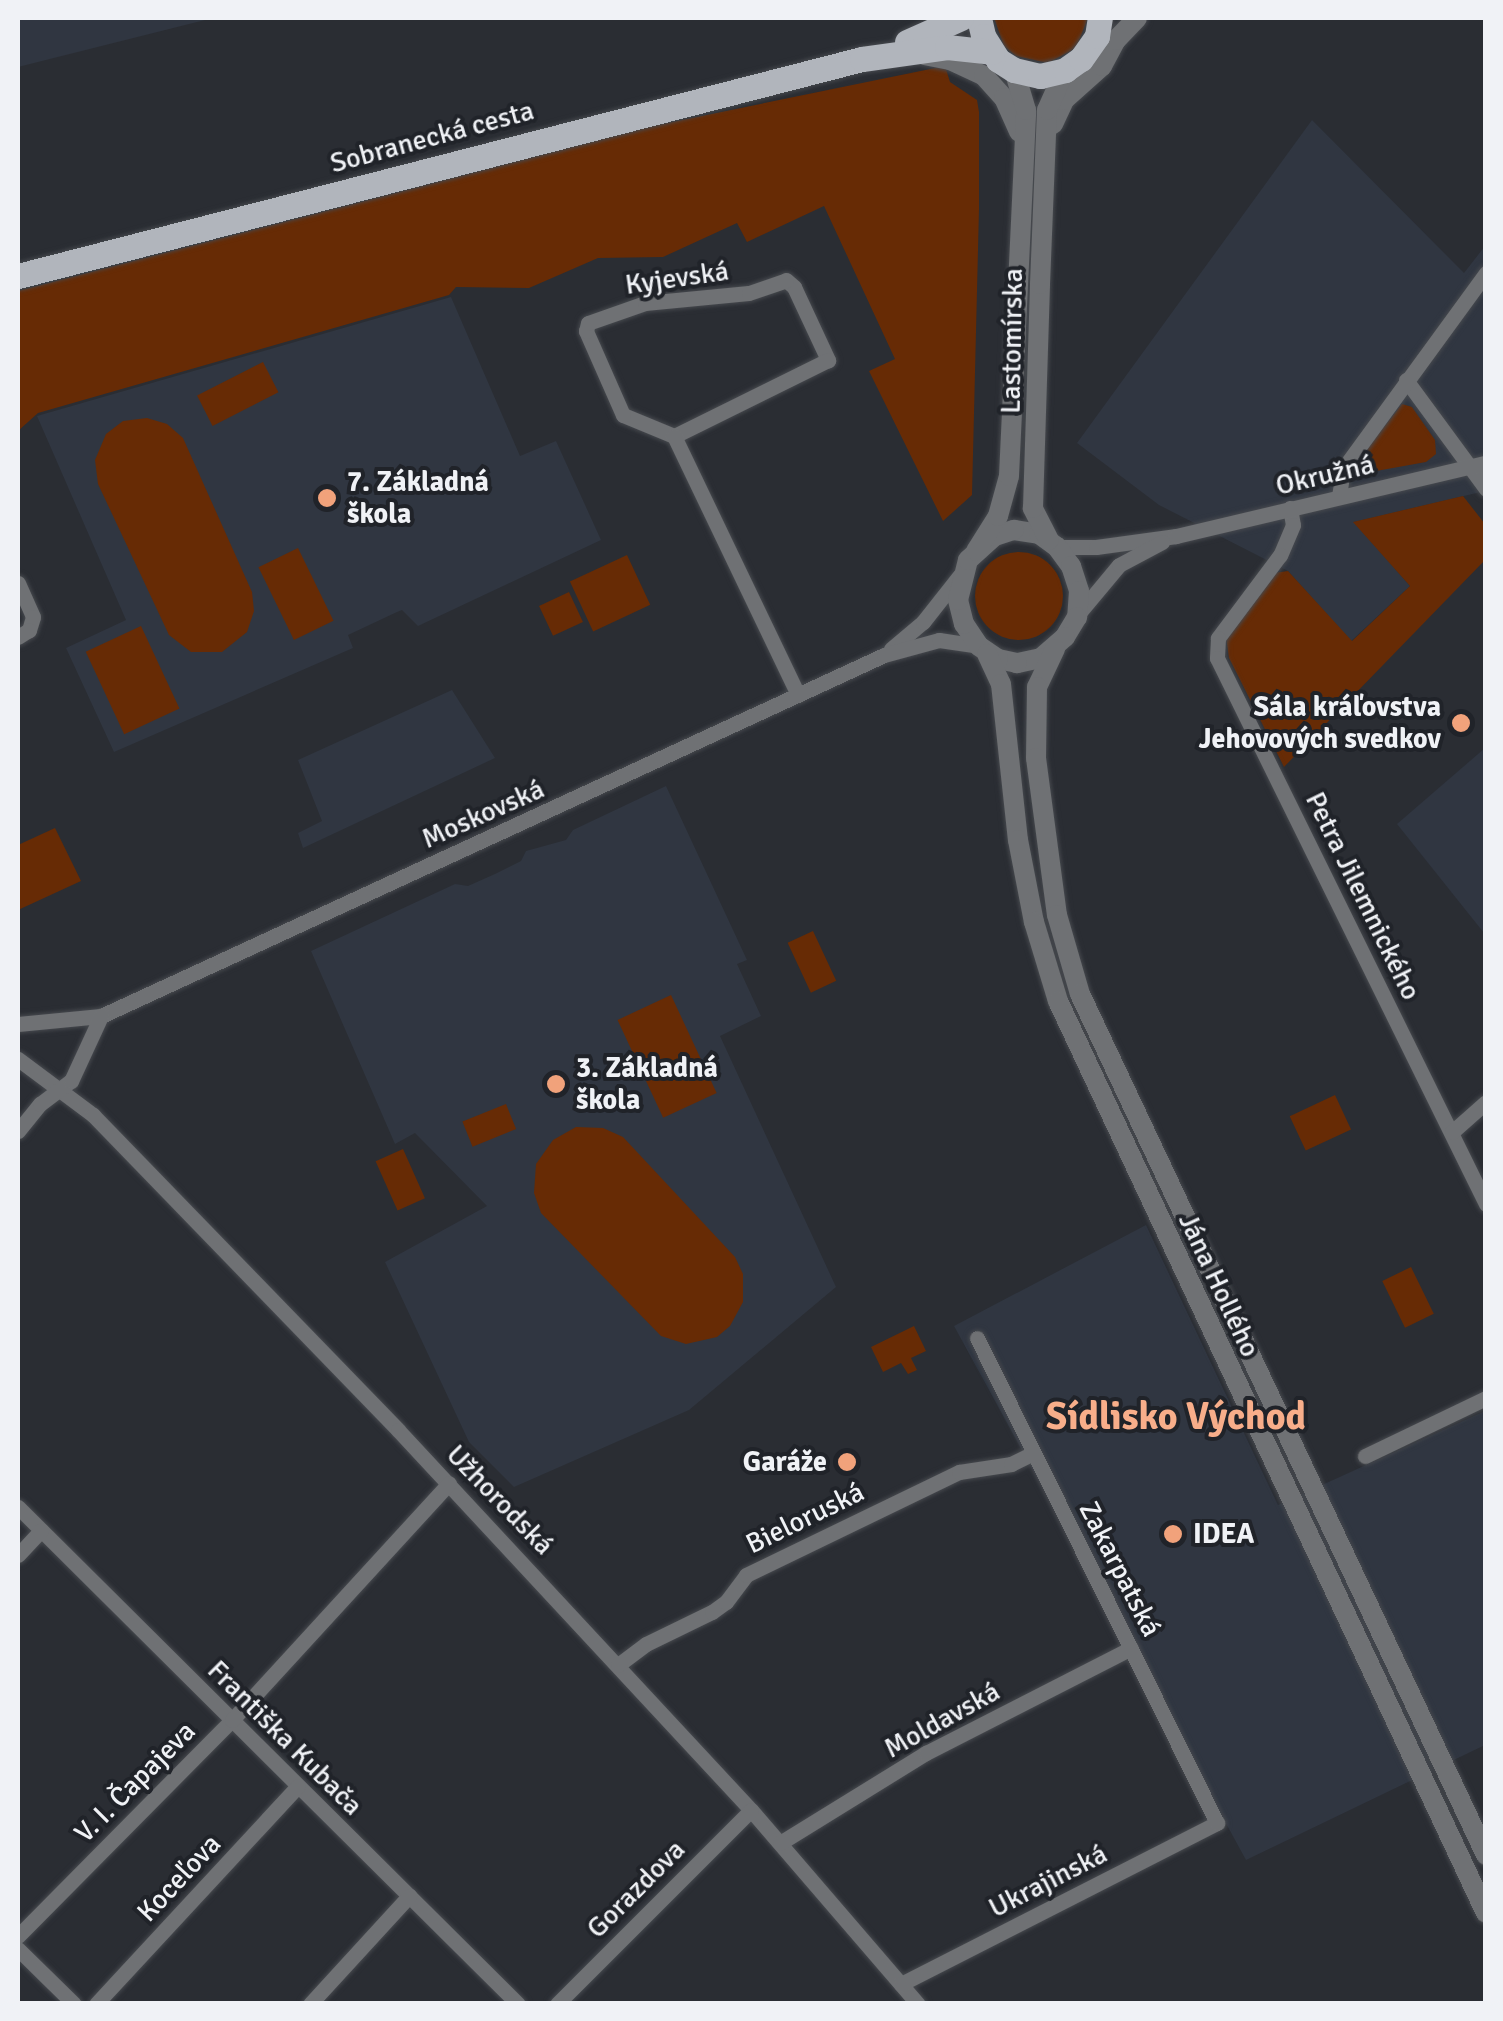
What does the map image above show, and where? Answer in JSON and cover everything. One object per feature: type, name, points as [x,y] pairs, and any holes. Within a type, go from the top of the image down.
[{"type":"main road","points":[[916,46],[961,18]]},
{"type":"main road","points":[[979,18],[992,52],[1014,70],[1040,76],[1065,70],[1087,52],[1103,21]]},
{"type":"main road","name":"Sobranecká cesta","points":[[18,276],[916,46],[992,52]]},
{"type":"street","points":[[938,18],[916,46],[984,76],[1004,98],[1022,138]]},
{"type":"street","points":[[1048,140],[1064,100],[1102,66],[1116,40],[1136,18]]},
{"type":"street","points":[[884,655],[923,622],[976,552],[998,516],[1009,476],[1026,110],[1014,70]]},
{"type":"street","name":"Lastomírska","points":[[1053,544],[1033,508],[1047,110],[1065,70]]},
{"type":"street","points":[[1339,497],[1344,469],[1486,273]]},
{"type":"street","name":"Kyjevská","points":[[786,280],[794,287],[828,360],[674,436],[623,415],[586,331],[588,323],[645,303],[749,293],[786,280]]},
{"type":"street","points":[[1017,284],[1040,284]]},
{"type":"street","points":[[1406,380],[1477,465],[1486,489]]},
{"type":"street","points":[[674,436],[798,695]]},
{"type":"street","name":"Okružná","points":[[1176,536],[1477,465]]},
{"type":"street","name":"Petra Jilemnického","points":[[1290,508],[1293,525],[1280,555],[1218,638],[1217,658],[1486,1204]]},
{"type":"street","points":[[976,552],[995,536],[1014,530],[1053,544],[1090,548],[1176,536]]},
{"type":"street","points":[[884,655],[949,640],[1018,663],[1054,649],[1119,565],[1176,536]]},
{"type":"street","points":[[1053,544],[1077,578],[1077,617]]},
{"type":"street","points":[[962,571],[960,611],[983,650]]},
{"type":"street","points":[[18,583],[33,618],[29,630],[18,637]]},
{"type":"street","name":"Jána Hollého","points":[[1054,649],[1037,686],[1043,834],[1057,915],[1080,994],[1486,1854]]},
{"type":"street","name":"Jána Hollého","points":[[983,650],[1001,684],[1018,840],[1034,922],[1058,1001],[1140,1184],[1486,1913]]},
{"type":"street","name":"Moskovská","points":[[18,1024],[101,1016],[884,655]]},
{"type":"street","points":[[1034,922],[1057,915]]},
{"type":"street","points":[[18,1132],[40,1104],[70,1081],[101,1016]]},
{"type":"street","name":"Užhorodská","points":[[18,1060],[94,1115],[448,1483],[780,1843],[918,2004]]},
{"type":"street","points":[[1452,1132],[1486,1102]]},
{"type":"street","points":[[1140,1184],[1162,1173]]},
{"type":"street","name":"Zakarpatská","points":[[977,1338],[1217,1823]]},
{"type":"street","points":[[1365,1456],[1486,1398]]},
{"type":"street","name":"Bieloruská","points":[[618,1665],[646,1644],[712,1612],[726,1602],[746,1574],[959,1472],[1012,1464],[1034,1453]]},
{"type":"street","name":"V. I. Čapajeva","points":[[18,1936],[232,1720],[448,1483]]},
{"type":"street","name":"Františka Kubača","points":[[18,1507],[518,2004]]},
{"type":"street","points":[[18,1555],[41,1530]]},
{"type":"street","name":"Moldavská","points":[[780,1843],[926,1753],[1131,1648]]},
{"type":"street","points":[[1415,1763],[1438,1752]]},
{"type":"street","name":"Koceľova","points":[[96,2004],[298,1786]]},
{"type":"street","name":"Gorazdova","points":[[557,2004],[750,1810]]},
{"type":"street","name":"Ukrajinská","points":[[901,1984],[1217,1823]]},
{"type":"street","points":[[310,2004],[410,1896]]},
{"type":"street","points":[[18,1949],[73,2003]]},
{"type":"shaded area","points":[[18,18],[213,18],[18,67]]},
{"type":"shaded area","points":[[994,18],[1088,18],[1076,48],[1048,63],[1016,56],[1004,46]]},
{"type":"shaded area","points":[[945,66],[950,82],[977,100],[979,209],[972,495],[943,521],[869,371],[895,359],[824,206],[747,242],[737,223],[663,257],[598,258],[529,288],[456,287],[449,295],[38,413],[18,431],[18,291],[653,126]]},
{"type":"shaded area","points":[[1312,120],[1464,273],[1485,246],[1485,491],[1354,522],[1410,586],[1351,641],[1288,571],[1159,505],[1077,443]]},
{"type":"shaded area","name":"7. Základná škola","points":[[451,297],[520,456],[556,441],[601,540],[418,626],[402,610],[397,612],[348,635],[353,648],[114,752],[66,648],[126,620],[37,416]]},
{"type":"shaded area","points":[[263,362],[278,392],[213,426],[197,396]]},
{"type":"shaded area","points":[[1402,404],[1412,407],[1435,440],[1436,454],[1426,462],[1365,473],[1358,460]]},
{"type":"shaded area","points":[[147,418],[167,424],[183,438],[252,592],[254,611],[247,632],[222,652],[191,652],[169,635],[98,484],[95,460],[106,434],[123,421]]},
{"type":"shaded area","points":[[1463,496],[1485,524],[1485,560],[1284,767],[1229,658],[1226,637],[1274,573],[1288,571],[1352,641],[1410,586],[1353,522]]},
{"type":"shaded area","points":[[298,548],[334,621],[294,640],[258,567]]},
{"type":"shaded area","points":[[1010,552],[1028,552],[1044,559],[1056,571],[1063,596],[1056,621],[1044,633],[1028,640],[1010,640],[994,633],[982,621],[975,605],[975,587],[982,571],[994,559]]},
{"type":"shaded area","points":[[627,555],[650,605],[593,631],[570,582]]},
{"type":"shaded area","points":[[569,592],[583,622],[553,636],[539,606]]},
{"type":"shaded area","points":[[141,626],[179,708],[124,734],[86,652]]},
{"type":"shaded area","points":[[452,690],[495,758],[303,848],[298,833],[322,821],[298,760]]},
{"type":"shaded area","points":[[1485,748],[1486,931],[1484,933],[1397,824]]},
{"type":"shaded area","name":"3. Základná škola","points":[[666,786],[747,960],[737,964],[761,1016],[720,1036],[836,1287],[689,1410],[514,1487],[469,1442],[385,1262],[487,1206],[415,1133],[395,1144],[311,951],[455,884],[468,886],[495,874],[521,861],[526,851],[566,840],[573,830]]},
{"type":"shaded area","points":[[55,828],[81,881],[18,910],[18,845]]},
{"type":"shaded area","points":[[813,931],[836,981],[811,993],[788,943]]},
{"type":"shaded area","points":[[671,995],[717,1093],[663,1118],[618,1020]]},
{"type":"shaded area","points":[[1335,1095],[1351,1129],[1306,1151],[1290,1116]]},
{"type":"shaded area","points":[[506,1104],[516,1129],[473,1147],[462,1122]]},
{"type":"shaded area","points":[[576,1127],[603,1128],[623,1137],[735,1257],[743,1274],[743,1302],[730,1326],[717,1337],[686,1344],[661,1336],[541,1213],[534,1193],[536,1164],[553,1140]]},
{"type":"shaded area","points":[[403,1149],[425,1198],[398,1211],[376,1161]]},
{"type":"shaded area","points":[[1146,1225],[1278,1505],[1485,1411],[1485,1745],[1246,1860],[954,1326]]},
{"type":"shaded area","points":[[1411,1267],[1434,1314],[1405,1328],[1382,1281]]},
{"type":"shaded area","points":[[914,1326],[926,1351],[911,1358],[917,1370],[908,1374],[901,1363],[883,1372],[871,1347]]},
{"type":"place","name":"7. Základná škola","points":[[327,498]]},
{"type":"place","name":"Sála kráľovstva Jehovových svedkov","points":[[1461,723]]},
{"type":"place","name":"3. Základná škola","points":[[556,1084]]},
{"type":"place","name":"Garáže","points":[[847,1462]]},
{"type":"place","name":"IDEA","points":[[1173,1534]]},
{"type":"district","name":"Sídlisko Východ","points":[[1176,1417]]}]
